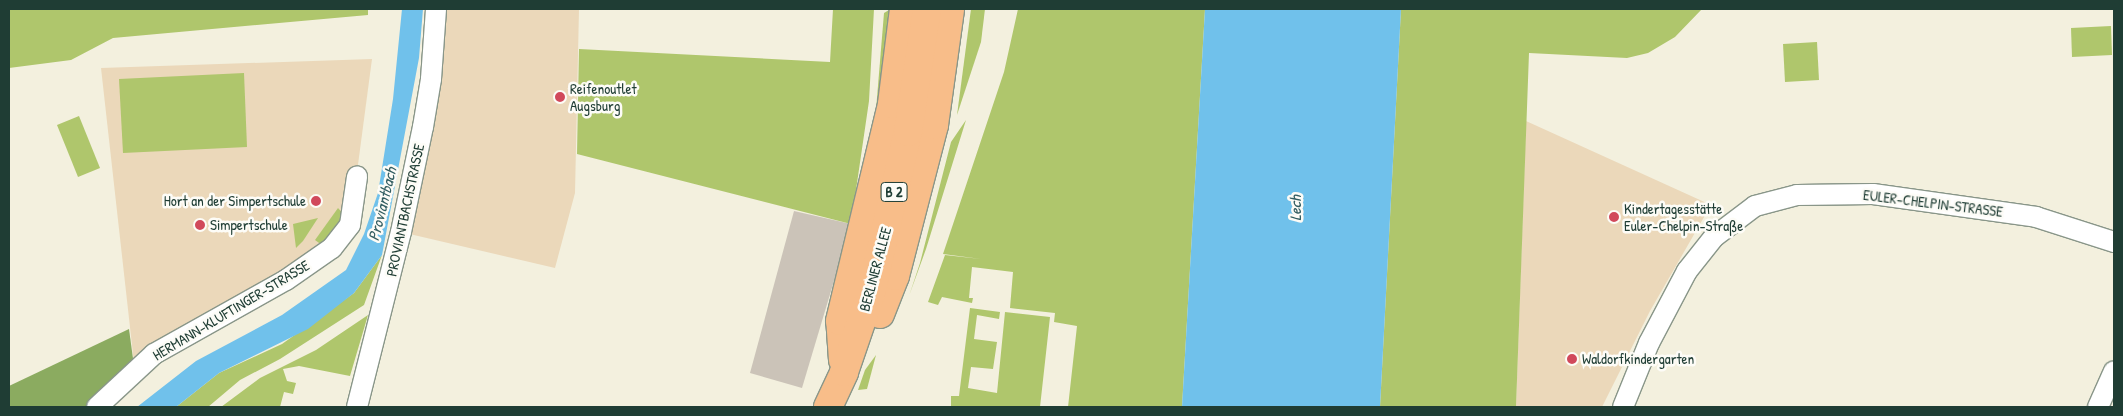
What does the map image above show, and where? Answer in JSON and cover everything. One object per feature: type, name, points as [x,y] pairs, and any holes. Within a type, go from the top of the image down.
[{"type":"main road","points":[[844,372],[840,321],[892,104],[904,9]]},
{"type":"main road","name":"BERLINER ALLEE","points":[[828,407],[844,372],[871,293],[906,142],[926,9]]},
{"type":"main road","points":[[844,372],[870,339],[895,276],[934,125],[950,9]]},
{"type":"street","name":"PROVIANTBACHSTRASSE","points":[[357,407],[401,232],[423,127],[431,79],[436,9]]},
{"type":"street","name":"HERMANN-KLUFTINGER-STRASSE","points":[[97,407],[154,354],[286,280],[332,248],[350,225],[357,177]]},
{"type":"street","name":"EULER-CHELPIN-STRASSE","points":[[1623,407],[1649,343],[1688,271],[1714,237],[1755,206],[1797,195],[1873,194],[2036,217],[2114,242]]},
{"type":"street","points":[[2098,407],[2114,371]]},
{"type":"shaded area","points":[[436,9],[579,9],[575,193],[555,268],[401,232]]},
{"type":"shaded area","name":"Simpertschule","points":[[372,59],[350,225],[135,372],[101,68]]},
{"type":"shaded area","points":[[1526,121],[1711,205],[1650,311],[1602,407],[1516,407]]},
{"type":"shaded area","points":[[794,211],[851,224],[802,388],[750,373]]},
{"type":"green space","points":[[9,9],[368,9],[368,15],[113,38],[71,60],[9,68]]},
{"type":"green space","points":[[833,9],[874,9],[869,101],[851,224],[577,154],[579,49],[830,62]]},
{"type":"green space","points":[[971,9],[985,9],[981,42],[957,115]]},
{"type":"green space","points":[[1018,9],[1205,9],[1182,407],[1068,407],[1077,326],[1054,322],[1055,313],[1010,308],[1013,272],[972,267],[969,298],[973,298],[972,303],[942,297],[938,305],[928,302],[945,255],[981,259],[943,254],[1004,72]]},
{"type":"green space","points":[[1401,9],[1702,9],[1675,37],[1648,53],[1627,58],[1529,53],[1516,407],[1380,407]]},
{"type":"green space","points":[[893,10],[895,21],[875,122],[884,13]]},
{"type":"green space","points":[[2111,26],[2112,55],[2072,57],[2071,28]]},
{"type":"green space","points":[[1817,42],[1819,80],[1785,82],[1783,44]]},
{"type":"green space","points":[[244,73],[247,147],[123,153],[119,79]]},
{"type":"green space","points":[[79,116],[100,168],[78,177],[57,125]]},
{"type":"green space","points":[[966,120],[926,249],[909,296],[920,263],[951,142]]},
{"type":"green space","points":[[338,208],[347,218],[326,248],[315,240]]},
{"type":"green space","points":[[318,218],[303,241],[296,248],[293,224]]},
{"type":"green space","points":[[382,255],[364,305],[280,359],[240,380],[208,407],[176,407],[219,373],[282,344],[354,293]]},
{"type":"green space","points":[[970,308],[1000,312],[999,319],[977,315],[974,339],[997,342],[993,369],[971,367],[968,388],[997,393],[1005,312],[1050,317],[1040,407],[951,407],[951,396],[959,396]]},
{"type":"green space","points":[[368,315],[350,376],[299,366],[283,369],[287,381],[296,383],[293,394],[284,392],[280,407],[221,407],[260,378],[316,350]]},
{"type":"green space","points":[[129,329],[134,366],[87,407],[9,407],[9,386]]},
{"type":"green space","points":[[876,355],[867,389],[858,390],[865,370]]},
{"type":"water","name":"Proviantbach","points":[[402,9],[423,9],[419,58],[382,255],[354,293],[308,329],[219,373],[176,407],[137,407],[196,361],[282,315],[346,270],[364,234],[378,193],[393,99]]},
{"type":"water","name":"Lech","points":[[1205,9],[1401,9],[1380,407],[1182,407]]},
{"type":"place","name":"Reifenoutlet Augsburg","points":[[560,97]]},
{"type":"place","name":"Hort an der Simpertschule","points":[[316,201]]},
{"type":"place","name":"Kindertagesstätte Euler-Chelpin-Straße","points":[[1614,217]]},
{"type":"place","name":"Simpertschule","points":[[200,225]]},
{"type":"place","name":"Waldorfkindergarten","points":[[1572,359]]}]
